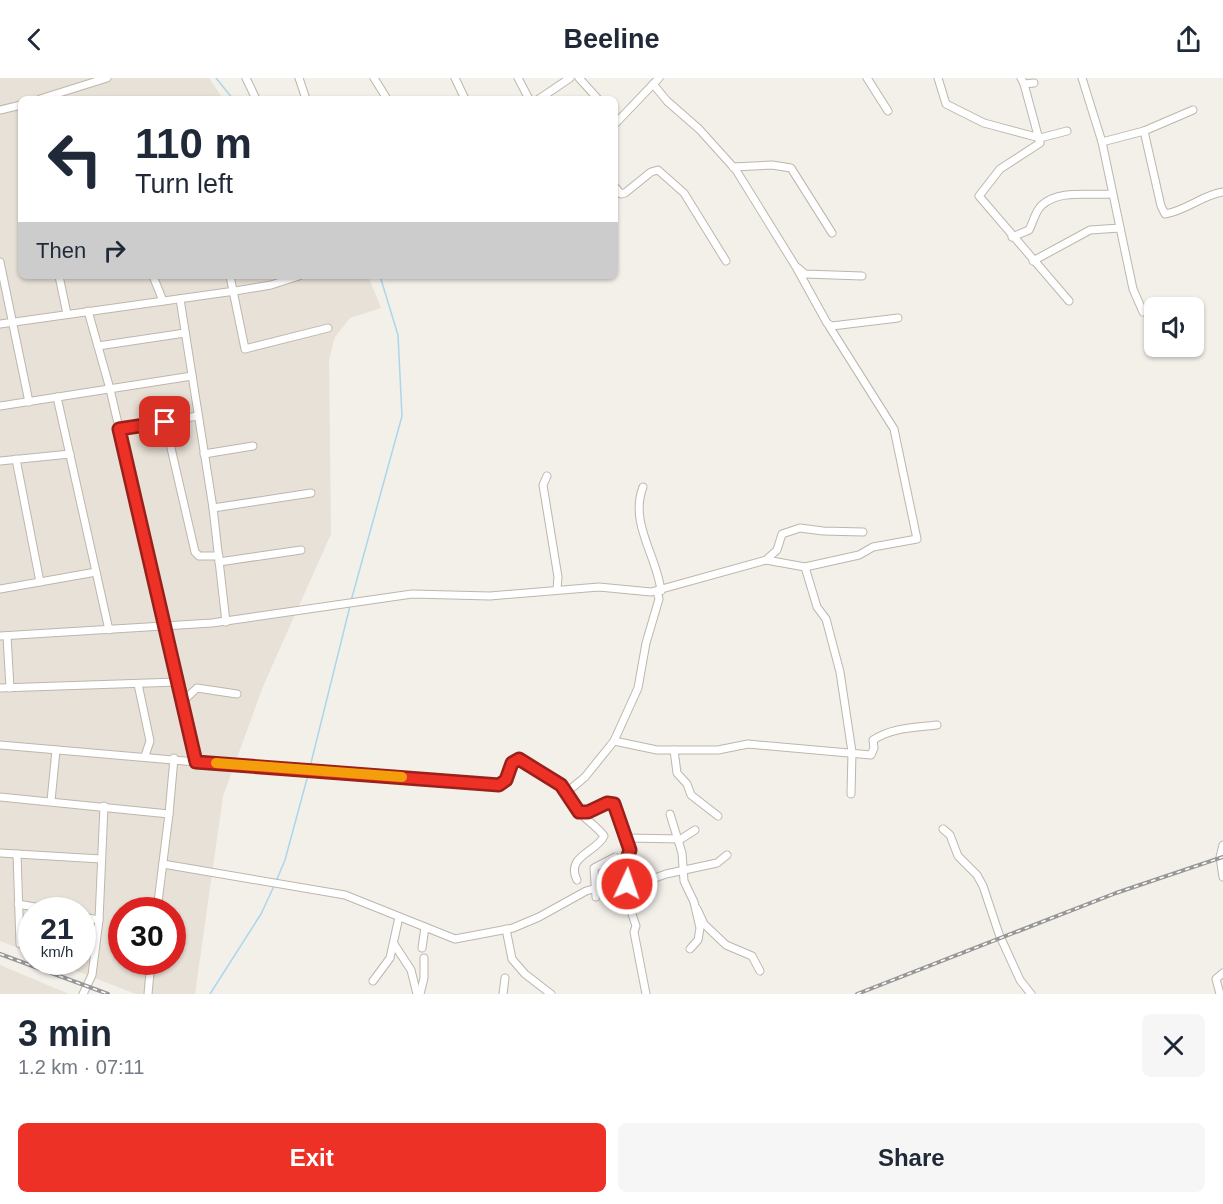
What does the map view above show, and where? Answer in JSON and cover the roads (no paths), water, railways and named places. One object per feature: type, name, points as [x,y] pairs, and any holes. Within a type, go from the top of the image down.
[{"type":"street","points":[[48,96],[88,81],[107,78]]},
{"type":"street","points":[[246,78],[255,96]]},
{"type":"street","points":[[374,78],[385,96]]},
{"type":"street","points":[[455,78],[464,96]]},
{"type":"street","points":[[518,78],[527,96]]},
{"type":"street","points":[[543,96],[570,78]]},
{"type":"street","points":[[579,78],[594,96]]},
{"type":"street","points":[[867,78],[888,111]]},
{"type":"street","points":[[938,78],[949,106],[984,123],[1040,138],[1067,131]]},
{"type":"street","points":[[1082,78],[1101,142],[1133,289],[1143,312]]},
{"type":"street","points":[[302,79],[305,96]]},
{"type":"street","points":[[10,688],[3,636],[226,622],[411,594],[490,596],[605,586],[658,591],[766,560],[805,567],[859,555],[873,547],[917,539],[894,429],[733,166],[699,129],[667,101],[656,81],[618,118]]},
{"type":"street","points":[[1034,83],[1022,81],[1040,138],[1038,146],[1000,169],[979,196],[1069,302]]},
{"type":"street","points":[[0,110],[18,106]]},
{"type":"street","points":[[1101,142],[1144,130],[1193,110]]},
{"type":"street","points":[[1144,130],[1161,206],[1165,214],[1181,210],[1213,194],[1223,192]]},
{"type":"street","points":[[733,166],[772,165],[791,168],[832,233]]},
{"type":"street","points":[[618,190],[621,194],[625,193],[651,172],[658,170],[684,193],[726,261]]},
{"type":"street","points":[[1012,237],[1029,230],[1041,207],[1052,200],[1071,195],[1112,194]]},
{"type":"street","points":[[1033,261],[1090,230],[1119,228]]},
{"type":"street","points":[[0,262],[29,402]]},
{"type":"street","points":[[796,267],[805,274],[862,276]]},
{"type":"street","points":[[60,279],[67,314]]},
{"type":"street","points":[[154,279],[163,301]]},
{"type":"street","points":[[231,279],[245,349],[328,328]]},
{"type":"street","points":[[0,324],[235,291],[273,280]]},
{"type":"street","points":[[180,299],[213,508],[226,622]]},
{"type":"street","points":[[88,311],[110,389],[196,762]]},
{"type":"street","points":[[829,326],[898,318]]},
{"type":"street","points":[[98,346],[185,333]]},
{"type":"street","points":[[0,406],[192,376]]},
{"type":"street","points":[[57,397],[110,630]]},
{"type":"street","points":[[119,429],[198,416]]},
{"type":"street","points":[[165,422],[195,552],[199,556],[219,559],[301,550]]},
{"type":"street","points":[[204,454],[254,447]]},
{"type":"street","points":[[0,461],[70,454]]},
{"type":"street","points":[[16,459],[40,582]]},
{"type":"street","points":[[547,476],[543,485],[558,578],[557,589]]},
{"type":"street","points":[[568,797],[567,792],[585,777],[614,741],[638,688],[646,643],[659,599],[658,574],[651,561],[639,517],[639,500],[643,487]]},
{"type":"street","points":[[213,508],[311,493]]},
{"type":"street","points":[[766,560],[777,550],[779,538],[784,533],[800,528],[863,532]]},
{"type":"street","points":[[805,567],[817,607],[826,619],[840,672],[852,752],[850,794]]},
{"type":"street","points":[[0,589],[96,572]]},
{"type":"street","points":[[0,688],[177,682]]},
{"type":"street","points":[[138,684],[150,741],[145,756]]},
{"type":"street","points":[[182,702],[197,687],[237,694]]},
{"type":"street","points":[[614,741],[657,750],[718,750],[748,744],[871,755],[874,748],[873,740],[877,737],[907,726],[937,725]]},
{"type":"street","points":[[0,745],[499,785],[506,780],[512,763],[519,759],[561,785],[579,812],[604,836],[598,844],[578,859],[574,870],[578,880]]},
{"type":"street","points":[[51,801],[56,750]]},
{"type":"street","points":[[674,750],[677,773],[687,784],[691,795],[711,808],[718,816]]},
{"type":"street","points":[[159,897],[174,758]]},
{"type":"street","points":[[0,797],[169,814]]},
{"type":"street","points":[[579,812],[588,812],[607,803],[614,804],[627,838],[630,850],[625,864],[629,907],[636,926],[634,932],[639,970],[646,994]]},
{"type":"street","points":[[82,994],[92,975],[99,920],[104,806]]},
{"type":"street","points":[[670,814],[684,864],[681,871],[704,924],[726,945],[748,952],[756,959],[760,971]]},
{"type":"street","points":[[943,829],[950,836],[958,856],[977,875],[983,886],[1012,965],[1031,994]]},
{"type":"street","points":[[627,838],[677,839],[695,830]]},
{"type":"street","points":[[1223,845],[1220,857],[1223,877]]},
{"type":"street","points":[[0,853],[101,859]]},
{"type":"street","points":[[17,854],[18,904]]},
{"type":"street","points":[[163,864],[345,895],[455,939],[506,929],[540,917],[566,901],[597,888],[644,882],[717,863],[727,855]]},
{"type":"street","points":[[596,897],[594,868],[615,857]]},
{"type":"street","points":[[690,949],[700,934],[694,902]]},
{"type":"street","points":[[374,981],[386,967],[394,944],[399,917]]},
{"type":"street","points":[[422,948],[425,927]]},
{"type":"street","points":[[506,929],[512,959],[525,974],[551,994]]},
{"type":"street","points":[[394,944],[411,970],[418,994]]},
{"type":"street","points":[[418,994],[424,978],[424,958]]},
{"type":"street","points":[[1220,994],[1216,979],[1223,974]]},
{"type":"street","points":[[148,994],[150,975]]},
{"type":"street","points":[[505,978],[505,992]]},
{"type":"waterway","points":[[216,78],[231,96]]},
{"type":"waterway","points":[[351,601],[402,416],[398,335],[381,279]]},
{"type":"waterway","points":[[310,767],[350,606]]},
{"type":"waterway","points":[[277,879],[285,860],[308,775]]},
{"type":"waterway","points":[[210,994],[261,914],[274,886]]},
{"type":"railway","points":[[857,994],[1116,893],[1223,857]]},
{"type":"railway","points":[[0,954],[108,994]]}]
